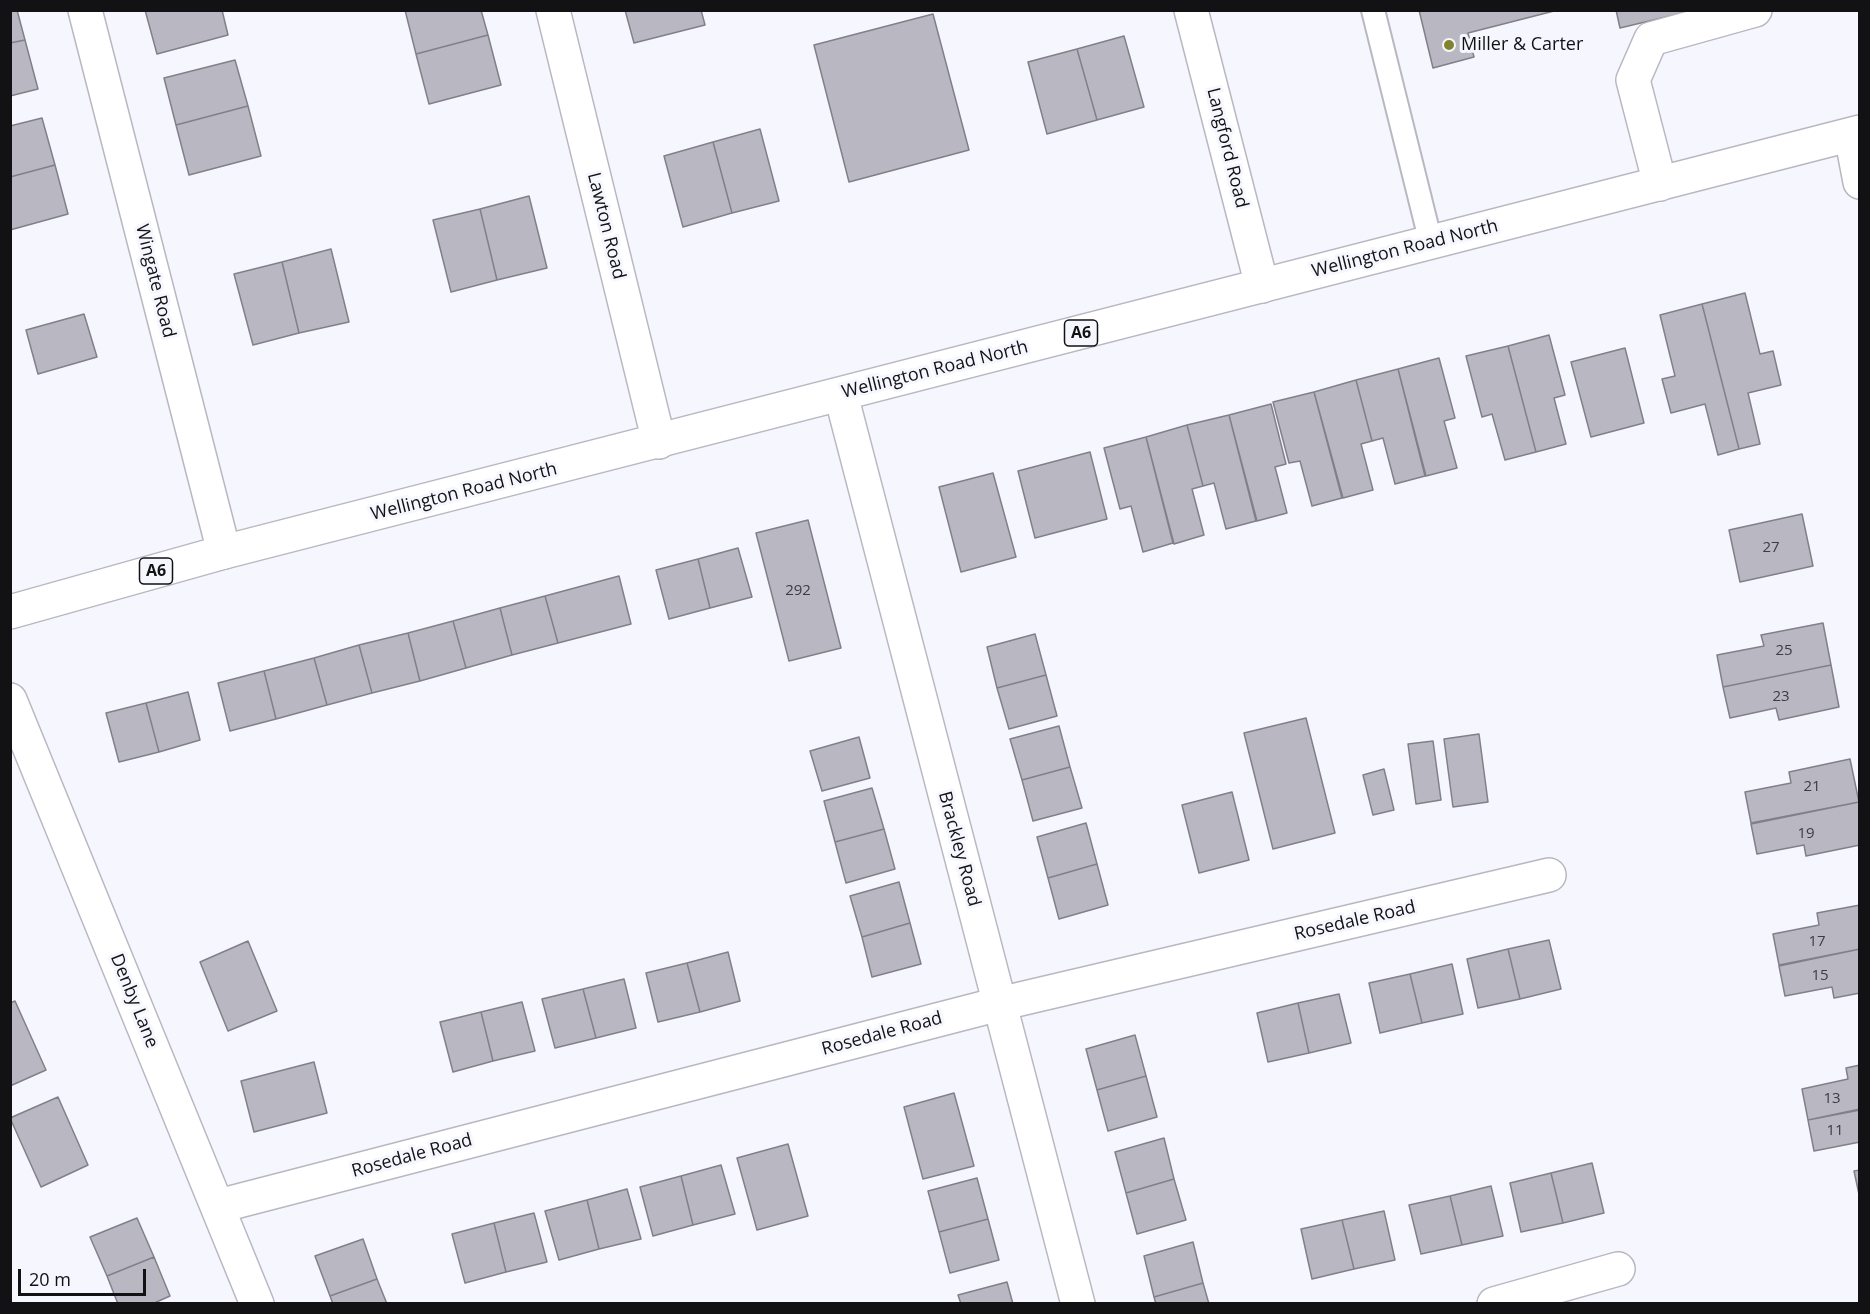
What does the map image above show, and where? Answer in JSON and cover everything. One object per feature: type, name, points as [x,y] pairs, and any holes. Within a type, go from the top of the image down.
[{"type":"main road","name":"Wingate Road","points":[[85,10],[224,552]]},
{"type":"main road","name":"Lawton Road","points":[[553,10],[659,442]]},
{"type":"main road","name":"Langford Road","points":[[1191,10],[1262,286]]},
{"type":"main road","points":[[1659,184],[1633,80],[1651,39],[1755,10]]},
{"type":"main road","name":"Wellington Road North","points":[[10,612],[224,552],[1855,134]]},
{"type":"main road","points":[[1855,134],[1860,182]]},
{"type":"main road","name":"Brackley Road","points":[[841,395],[1078,1304]]},
{"type":"main road","name":"Denby Lane","points":[[10,700],[219,1206],[257,1304]]},
{"type":"main road","name":"Rosedale Road","points":[[219,1206],[999,1004],[1549,875]]},
{"type":"main road","points":[[1494,1304],[1618,1269]]},
{"type":"lane","points":[[1373,10],[1431,243]]},
{"type":"building","points":[[10,10],[17,10],[25,40],[10,43]]},
{"type":"building","points":[[145,10],[222,10],[228,35],[157,54]]},
{"type":"building","points":[[405,10],[481,10],[488,35],[416,54]]},
{"type":"building","points":[[625,10],[701,10],[705,25],[634,43]]},
{"type":"building","name":"Miller & Carter","points":[[1419,10],[1558,10],[1468,33],[1474,57],[1433,68]]},
{"type":"building","points":[[1616,10],[1695,10],[1620,28]]},
{"type":"building","points":[[933,14],[969,150],[849,182],[814,45]]},
{"type":"building","points":[[488,35],[501,85],[429,104],[416,54]]},
{"type":"building","points":[[1124,36],[1144,107],[1097,120],[1077,49]]},
{"type":"building","points":[[25,40],[38,89],[10,96],[10,43]]},
{"type":"building","points":[[1077,49],[1097,120],[1047,134],[1028,62]]},
{"type":"building","points":[[235,60],[248,106],[176,125],[164,78]]},
{"type":"building","points":[[248,106],[261,156],[189,175],[176,125]]},
{"type":"building","points":[[42,118],[55,165],[10,177],[10,126]]},
{"type":"building","points":[[760,129],[779,201],[732,213],[713,142]]},
{"type":"building","points":[[713,142],[732,213],[683,227],[664,156]]},
{"type":"building","points":[[55,165],[68,214],[10,230],[10,177]]},
{"type":"building","points":[[529,196],[547,268],[497,280],[480,209]]},
{"type":"building","points":[[480,209],[497,280],[451,292],[433,220]]},
{"type":"building","points":[[331,249],[349,322],[299,333],[282,262]]},
{"type":"building","points":[[282,262],[299,333],[253,345],[234,274]]},
{"type":"building","points":[[1745,293],[1760,354],[1773,351],[1781,385],[1748,393],[1760,444],[1739,449],[1702,304]]},
{"type":"building","points":[[1702,304],[1739,449],[1718,455],[1705,404],[1671,413],[1662,379],[1675,376],[1660,315]]},
{"type":"building","points":[[84,314],[97,357],[38,374],[26,330]]},
{"type":"building","points":[[1549,335],[1565,395],[1554,398],[1566,444],[1536,452],[1508,346]]},
{"type":"building","points":[[1508,346],[1536,452],[1505,460],[1492,414],[1482,417],[1466,356]]},
{"type":"building","points":[[1625,348],[1644,423],[1591,437],[1571,362]]},
{"type":"building","points":[[1439,358],[1455,418],[1444,421],[1457,468],[1426,476],[1398,369]]},
{"type":"building","points":[[1398,369],[1425,476],[1395,484],[1383,438],[1372,441],[1356,380]]},
{"type":"building","points":[[1356,380],[1372,441],[1361,444],[1373,490],[1343,498],[1314,392]]},
{"type":"building","points":[[1314,392],[1342,498],[1312,506],[1300,461],[1289,463],[1273,402]]},
{"type":"building","points":[[1271,404],[1286,464],[1275,467],[1287,513],[1257,521],[1229,415]]},
{"type":"building","points":[[1229,415],[1256,521],[1226,529],[1214,483],[1203,486],[1187,425]]},
{"type":"building","points":[[1187,425],[1203,486],[1192,489],[1204,535],[1174,544],[1146,437]]},
{"type":"building","points":[[1146,437],[1173,543],[1143,552],[1131,506],[1120,509],[1104,448]]},
{"type":"building","points":[[1090,452],[1107,519],[1035,538],[1018,471]]},
{"type":"building","points":[[993,473],[1016,557],[961,572],[939,487]]},
{"type":"building","points":[[1802,514],[1813,566],[1740,582],[1729,530]]},
{"type":"building","points":[[808,520],[841,648],[789,661],[756,533]]},
{"type":"building","points":[[738,548],[752,597],[710,608],[698,559]]},
{"type":"building","points":[[698,559],[710,608],[669,619],[656,570]]},
{"type":"building","points":[[619,576],[631,624],[558,643],[545,596]]},
{"type":"building","points":[[545,596],[558,643],[512,655],[500,608]]},
{"type":"building","points":[[500,608],[512,655],[466,668],[453,621]]},
{"type":"building","points":[[453,621],[466,668],[420,681],[408,633]]},
{"type":"building","points":[[1823,623],[1831,665],[1723,687],[1717,655],[1764,646],[1761,635]]},
{"type":"building","points":[[408,633],[420,681],[372,693],[359,645]]},
{"type":"building","points":[[1035,634],[1046,675],[997,688],[987,647]]},
{"type":"building","points":[[359,645],[372,693],[327,705],[314,658]]},
{"type":"building","points":[[314,658],[327,705],[276,719],[264,671]]},
{"type":"building","points":[[1831,665],[1839,707],[1779,720],[1776,708],[1730,718],[1723,687]]},
{"type":"building","points":[[264,671],[276,719],[230,731],[218,683]]},
{"type":"building","points":[[1046,675],[1057,716],[1009,729],[997,688]]},
{"type":"building","points":[[188,692],[200,740],[159,752],[146,703]]},
{"type":"building","points":[[146,703],[159,752],[119,762],[106,713]]},
{"type":"building","points":[[1306,718],[1335,833],[1273,849],[1244,733]]},
{"type":"building","points":[[1059,726],[1070,767],[1022,780],[1010,739]]},
{"type":"building","points":[[1479,734],[1488,802],[1453,807],[1444,739]]},
{"type":"building","points":[[859,737],[870,778],[822,791],[810,751]]},
{"type":"building","points":[[1433,741],[1441,800],[1416,804],[1408,744]]},
{"type":"building","points":[[1850,759],[1859,802],[1751,823],[1745,792],[1791,783],[1789,772]]},
{"type":"building","points":[[1070,767],[1082,808],[1033,821],[1022,780]]},
{"type":"building","points":[[1384,769],[1394,810],[1373,815],[1363,775]]},
{"type":"building","points":[[872,788],[884,829],[835,842],[824,801]]},
{"type":"building","points":[[1232,792],[1249,860],[1199,873],[1182,805]]},
{"type":"building","points":[[1859,802],[1860,845],[1806,856],[1804,845],[1757,854],[1751,824]]},
{"type":"building","points":[[1086,823],[1097,864],[1048,878],[1037,837]]},
{"type":"building","points":[[884,829],[895,869],[846,883],[835,842]]},
{"type":"building","points":[[1097,864],[1108,905],[1059,919],[1048,878]]},
{"type":"building","points":[[899,882],[910,923],[862,937],[850,896]]},
{"type":"building","points":[[1860,905],[1860,949],[1779,965],[1773,934],[1819,925],[1817,913]]},
{"type":"building","points":[[910,923],[921,964],[872,977],[862,937]]},
{"type":"building","points":[[1549,940],[1561,989],[1520,999],[1508,949]]},
{"type":"building","points":[[248,941],[277,1011],[228,1031],[200,962]]},
{"type":"building","points":[[1508,949],[1520,999],[1478,1008],[1467,959]]},
{"type":"building","points":[[1860,949],[1860,993],[1834,998],[1832,987],[1785,996],[1779,966]]},
{"type":"building","points":[[728,952],[740,1001],[700,1012],[687,963]]},
{"type":"building","points":[[687,963],[700,1012],[658,1022],[646,973]]},
{"type":"building","points":[[1452,964],[1463,1014],[1422,1023],[1410,974]]},
{"type":"building","points":[[1410,974],[1422,1023],[1380,1033],[1369,983]]},
{"type":"building","points":[[624,979],[636,1028],[596,1038],[583,989]]},
{"type":"building","points":[[583,989],[596,1038],[555,1048],[542,999]]},
{"type":"building","points":[[1339,994],[1351,1043],[1309,1053],[1298,1003]]},
{"type":"building","points":[[15,1001],[46,1070],[10,1086],[10,1003]]},
{"type":"building","points":[[522,1002],[535,1051],[493,1061],[481,1012]]},
{"type":"building","points":[[1298,1003],[1309,1053],[1268,1062],[1257,1013]]},
{"type":"building","points":[[481,1012],[493,1061],[453,1072],[440,1022]]},
{"type":"building","points":[[1135,1035],[1146,1076],[1097,1090],[1086,1049]]},
{"type":"building","points":[[314,1062],[327,1113],[254,1132],[241,1081]]},
{"type":"building","points":[[1860,1065],[1860,1109],[1808,1120],[1802,1089],[1848,1079],[1846,1068]]},
{"type":"building","points":[[1146,1076],[1157,1117],[1108,1131],[1097,1090]]},
{"type":"building","points":[[954,1093],[974,1166],[923,1179],[904,1107]]},
{"type":"building","points":[[58,1097],[88,1165],[41,1187],[10,1118]]},
{"type":"building","points":[[1860,1110],[1860,1142],[1814,1151],[1808,1120]]},
{"type":"building","points":[[1164,1138],[1174,1179],[1126,1193],[1115,1152]]},
{"type":"building","points":[[788,1144],[808,1216],[757,1230],[737,1158]]},
{"type":"building","points":[[1592,1163],[1604,1213],[1563,1223],[1551,1173]]},
{"type":"building","points":[[721,1165],[735,1214],[693,1225],[681,1176]]},
{"type":"building","points":[[1860,1170],[1860,1199],[1854,1171]]},
{"type":"building","points":[[1551,1173],[1563,1223],[1521,1232],[1510,1183]]},
{"type":"building","points":[[681,1176],[693,1225],[653,1236],[640,1187]]},
{"type":"building","points":[[977,1178],[988,1219],[939,1232],[928,1191]]},
{"type":"building","points":[[1174,1179],[1186,1220],[1137,1234],[1126,1193]]},
{"type":"building","points":[[1491,1186],[1503,1236],[1462,1245],[1450,1196]]},
{"type":"building","points":[[627,1189],[641,1239],[599,1249],[587,1200]]},
{"type":"building","points":[[1450,1196],[1462,1245],[1421,1254],[1409,1205]]},
{"type":"building","points":[[587,1200],[599,1249],[559,1260],[545,1211]]},
{"type":"building","points":[[1384,1211],[1395,1260],[1354,1269],[1342,1220]]},
{"type":"building","points":[[534,1213],[547,1262],[506,1272],[494,1223]]},
{"type":"building","points":[[137,1218],[154,1257],[107,1276],[90,1237]]},
{"type":"building","points":[[988,1219],[999,1260],[950,1273],[939,1232]]},
{"type":"building","points":[[1342,1220],[1354,1269],[1312,1279],[1301,1229]]},
{"type":"building","points":[[494,1223],[506,1272],[465,1283],[452,1234]]},
{"type":"building","points":[[363,1239],[377,1279],[330,1296],[315,1256]]},
{"type":"building","points":[[1193,1242],[1203,1283],[1154,1297],[1144,1256]]},
{"type":"building","points":[[154,1257],[170,1296],[152,1304],[118,1304],[107,1276]]},
{"type":"building","points":[[377,1279],[387,1304],[333,1304],[330,1296]]},
{"type":"building","points":[[1007,1282],[1013,1304],[961,1304],[958,1295]]},
{"type":"building","points":[[1203,1283],[1209,1304],[1156,1304],[1154,1297]]},
{"type":"place","name":"Miller & Carter","points":[[1449,45]]}]
